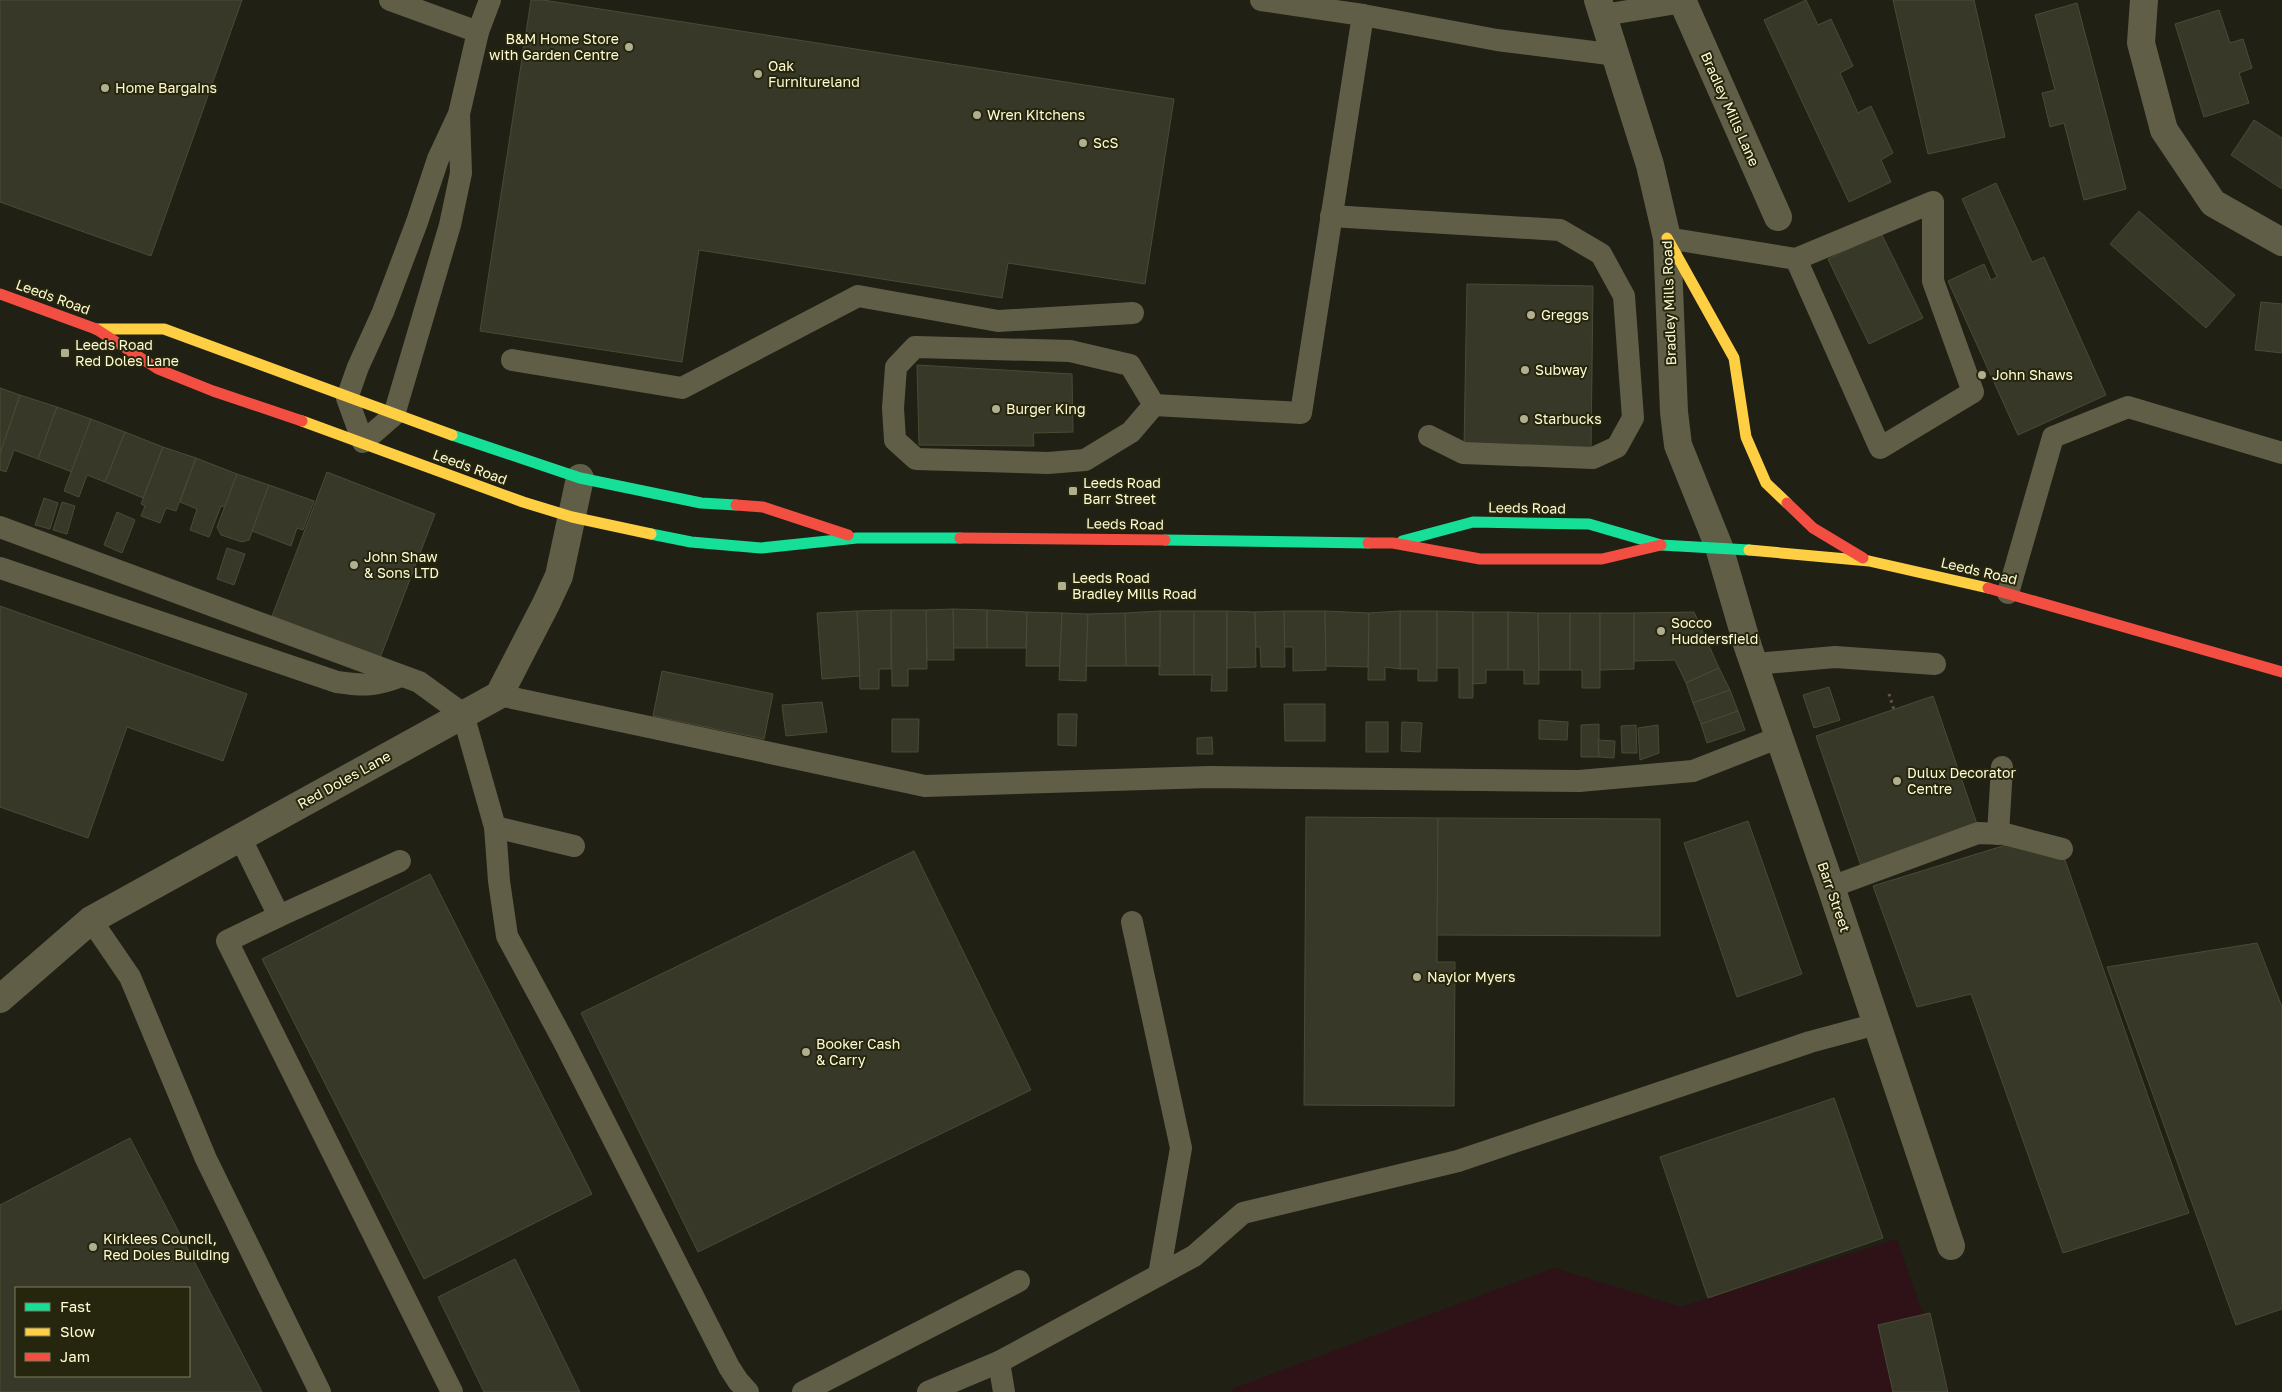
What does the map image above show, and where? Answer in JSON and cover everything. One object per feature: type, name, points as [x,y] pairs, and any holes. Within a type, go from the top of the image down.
[{"type":"main road","points":[[1667,238],[1734,358],[1746,437],[1766,483],[1813,528],[1869,561]]},
{"type":"main road","name":"Leeds Road","points":[[0,294],[96,329],[158,369],[213,391],[362,442],[523,502],[572,517],[691,542],[761,548],[857,538],[1023,538],[1393,543],[1480,559],[1602,559],[1661,545]]},
{"type":"main road","name":"Leeds Road","points":[[96,329],[164,329],[394,415],[580,478],[701,503],[763,507],[857,538]]},
{"type":"main road","name":"Leeds Road","points":[[1393,543],[1473,522],[1589,524],[1661,545],[1719,547],[1869,561],[2008,593],[2282,672]]},
{"type":"street","points":[[2144,0],[2141,44],[2164,130],[2213,203],[2282,242]]},
{"type":"street","name":"Bradley Mills Lane","points":[[1682,1],[1778,217]]},
{"type":"street","name":"Bradley Mills Road","points":[[1601,7],[1650,165],[1667,238],[1674,403],[1678,445],[1719,547]]},
{"type":"street","points":[[499,695],[546,604],[558,576],[580,478]]},
{"type":"street","name":"Barr Street","points":[[1719,547],[1748,647],[1831,886],[1951,1246]]},
{"type":"street","name":"Red Doles Lane","points":[[0,999],[92,920],[499,695]]},
{"type":"lane","points":[[390,0],[478,32]]},
{"type":"lane","points":[[459,114],[461,173],[450,225],[394,415],[362,442],[347,398],[358,367],[383,312],[417,222],[438,159],[459,114],[478,32],[490,0]]},
{"type":"lane","points":[[1261,0],[1363,15],[1497,40],[1616,54]]},
{"type":"lane","points":[[1601,7],[1682,1]]},
{"type":"lane","points":[[1154,405],[1301,414],[1363,15]]},
{"type":"lane","points":[[1667,238],[1796,259],[1934,202],[1933,280],[1973,392],[1880,448],[1796,259]]},
{"type":"lane","points":[[1331,216],[1560,230],[1601,254],[1624,296],[1633,418],[1617,447],[1593,458],[1463,453],[1429,436]]},
{"type":"lane","points":[[512,360],[682,388],[858,296],[998,321],[1133,313]]},
{"type":"lane","points":[[915,347],[1070,351],[1130,365],[1154,405],[1131,432],[1085,460],[1048,463],[916,459],[895,440],[893,408],[896,367],[915,347]]},
{"type":"lane","points":[[2008,593],[2053,437],[2128,407],[2282,453]]},
{"type":"lane","points":[[0,527],[419,682],[464,714],[495,826],[499,881],[507,936],[563,1040],[729,1366],[738,1381],[748,1392]]},
{"type":"lane","points":[[0,568],[336,682],[363,686],[380,684],[402,676]]},
{"type":"lane","points":[[1755,664],[1835,657],[1935,664]]},
{"type":"lane","points":[[499,695],[925,786],[1209,777],[1579,781],[1693,771],[1780,737]]},
{"type":"lane","points":[[1998,834],[2002,767]]},
{"type":"lane","points":[[495,826],[574,846]]},
{"type":"lane","points":[[1831,886],[1978,833],[1998,834],[2062,850]]},
{"type":"lane","points":[[240,837],[279,916]]},
{"type":"lane","points":[[400,861],[227,941],[452,1392]]},
{"type":"lane","points":[[92,920],[130,977],[206,1159],[320,1392]]},
{"type":"lane","points":[[1132,922],[1181,1148],[1158,1276]]},
{"type":"lane","points":[[928,1392],[999,1362],[1194,1256],[1243,1213],[1458,1161],[1810,1042],[1877,1024]]},
{"type":"lane","points":[[803,1392],[1019,1281]]},
{"type":"lane","points":[[999,1362],[1004,1392]]},
{"type":"path","points":[[1888,690],[1894,710]]},
{"type":"shaded area","points":[[1897,1239],[1950,1392],[1233,1392],[1232,1389],[1554,1268],[1681,1307]]},
{"type":"building","name":"Home Bargains","points":[[0,0],[242,0],[151,256],[0,202]]},
{"type":"building","points":[[531,0],[543,0],[1174,99],[1145,284],[1008,263],[1002,298],[699,250],[682,362],[480,331]]},
{"type":"building","points":[[1806,0],[1818,25],[1831,19],[1853,66],[1840,73],[1858,113],[1871,106],[1893,153],[1881,160],[1891,182],[1849,202],[1764,20]]},
{"type":"building","points":[[1893,0],[1974,0],[2005,137],[1928,154]]},
{"type":"building","points":[[2077,3],[2126,189],[2084,200],[2064,123],[2050,127],[2042,93],[2055,90],[2035,15]]},
{"type":"building","points":[[2219,10],[2230,43],[2243,39],[2252,68],[2239,73],[2249,103],[2204,117],[2175,24]]},
{"type":"building","points":[[2254,120],[2282,138],[2282,189],[2231,155]]},
{"type":"building","points":[[1996,183],[2032,262],[2044,257],[2106,395],[2018,435],[1948,281],[1984,264],[1991,280],[1997,277],[1962,199]]},
{"type":"building","points":[[2139,211],[2235,295],[2206,328],[2110,244]]},
{"type":"building","points":[[1881,233],[1923,318],[1869,344],[1828,259]]},
{"type":"building","points":[[1467,284],[1593,286],[1591,449],[1464,447]]},
{"type":"building","points":[[2261,302],[2282,304],[2282,353],[2255,350]]},
{"type":"building","name":"Burger King","points":[[917,365],[1072,374],[1073,432],[1033,433],[1034,446],[919,445]]},
{"type":"building","points":[[0,388],[20,395],[0,454]]},
{"type":"building","points":[[20,395],[57,407],[38,459],[14,450],[6,472],[0,470],[0,454]]},
{"type":"building","points":[[57,407],[91,419],[72,472],[38,459]]},
{"type":"building","points":[[91,419],[125,432],[105,482],[87,475],[79,497],[64,491]]},
{"type":"building","points":[[125,432],[163,447],[143,498],[105,482]]},
{"type":"building","points":[[163,447],[196,458],[176,511],[166,508],[160,523],[141,516],[145,506],[141,504]]},
{"type":"building","points":[[196,458],[237,474],[225,507],[221,506],[209,537],[190,530],[197,509],[180,502]]},
{"type":"building","name":"John Shaw & Sons LTD","points":[[327,472],[435,514],[380,658],[272,616]]},
{"type":"building","points":[[237,474],[269,485],[249,540],[242,542],[221,535],[217,527]]},
{"type":"building","points":[[269,485],[314,501],[303,530],[297,528],[291,546],[252,531]]},
{"type":"building","points":[[44,498],[58,503],[50,529],[35,525]]},
{"type":"building","points":[[62,502],[75,506],[67,534],[53,530]]},
{"type":"building","points":[[117,512],[135,520],[122,553],[104,545]]},
{"type":"building","points":[[227,548],[245,554],[234,585],[217,579]]},
{"type":"building","points":[[0,606],[247,694],[223,761],[127,727],[88,838],[0,807]]},
{"type":"building","points":[[953,609],[987,610],[987,648],[953,648]]},
{"type":"building","points":[[953,609],[954,660],[927,660],[926,610]]},
{"type":"building","points":[[891,610],[926,610],[927,669],[908,669],[908,686],[892,686]]},
{"type":"building","points":[[891,610],[891,669],[879,669],[879,689],[860,689],[857,611]]},
{"type":"building","points":[[987,610],[1027,612],[1026,648],[987,648]]},
{"type":"building","points":[[857,611],[860,676],[822,679],[817,613]]},
{"type":"building","points":[[1160,611],[1194,611],[1194,675],[1159,675]]},
{"type":"building","points":[[1160,611],[1160,666],[1126,666],[1125,613]]},
{"type":"building","points":[[1194,611],[1227,611],[1227,691],[1211,691],[1212,675],[1194,675]]},
{"type":"building","points":[[1227,611],[1255,612],[1256,667],[1227,668]]},
{"type":"building","points":[[1284,611],[1325,611],[1326,670],[1293,671],[1293,647],[1284,647]]},
{"type":"building","points":[[1284,611],[1285,667],[1261,667],[1260,647],[1256,647],[1255,612]]},
{"type":"building","points":[[1325,611],[1369,613],[1368,667],[1326,666]]},
{"type":"building","points":[[1400,611],[1437,611],[1437,681],[1418,681],[1418,669],[1400,669]]},
{"type":"building","points":[[1400,611],[1400,669],[1385,667],[1385,680],[1368,680],[1369,613]]},
{"type":"building","points":[[1437,611],[1473,612],[1473,698],[1459,698],[1459,668],[1437,668]]},
{"type":"building","points":[[1027,612],[1062,613],[1060,666],[1026,666]]},
{"type":"building","points":[[1473,612],[1508,612],[1508,670],[1486,670],[1486,683],[1473,684]]},
{"type":"building","points":[[1508,612],[1538,613],[1539,684],[1524,684],[1524,670],[1508,670]]},
{"type":"building","points":[[1694,612],[1719,668],[1686,683],[1675,660],[1634,661],[1634,613]]},
{"type":"building","points":[[1062,613],[1088,614],[1086,681],[1059,680]]},
{"type":"building","points":[[1125,613],[1126,666],[1086,666],[1088,614]]},
{"type":"building","points":[[1538,613],[1570,613],[1570,670],[1539,670]]},
{"type":"building","points":[[1570,613],[1600,613],[1600,688],[1582,688],[1582,670],[1570,670]]},
{"type":"building","points":[[1600,613],[1634,613],[1634,669],[1600,670]]},
{"type":"building","points":[[1719,668],[1730,690],[1693,703],[1686,683]]},
{"type":"building","points":[[662,671],[773,694],[764,739],[653,716]]},
{"type":"building","points":[[1829,687],[1840,720],[1814,728],[1803,695]]},
{"type":"building","points":[[1730,690],[1738,711],[1701,724],[1693,703]]},
{"type":"building","name":"Dulux Decorator Centre","points":[[1933,696],[1978,827],[1861,866],[1816,736]]},
{"type":"building","points":[[822,702],[827,732],[786,736],[782,705]]},
{"type":"building","points":[[1284,704],[1325,704],[1325,741],[1285,741]]},
{"type":"building","points":[[1738,711],[1745,730],[1707,743],[1701,724]]},
{"type":"building","points":[[1058,714],[1077,714],[1076,746],[1058,745]]},
{"type":"building","points":[[892,719],[919,719],[918,752],[892,752]]},
{"type":"building","points":[[1539,720],[1568,722],[1567,740],[1539,739]]},
{"type":"building","points":[[1366,722],[1388,722],[1388,752],[1366,752]]},
{"type":"building","points":[[1402,722],[1422,723],[1420,752],[1401,751]]},
{"type":"building","points":[[1599,724],[1599,757],[1581,757],[1581,725]]},
{"type":"building","points":[[1636,725],[1637,753],[1622,753],[1621,726]]},
{"type":"building","points":[[1658,725],[1659,753],[1640,760],[1638,728]]},
{"type":"building","points":[[1212,737],[1213,754],[1197,754],[1197,738]]},
{"type":"building","points":[[1598,740],[1615,741],[1614,758],[1599,757]]},
{"type":"building","points":[[1306,817],[1438,818],[1437,962],[1455,962],[1454,1106],[1304,1105]]},
{"type":"building","points":[[1438,818],[1660,819],[1660,936],[1437,935]]},
{"type":"building","points":[[1748,821],[1802,974],[1737,997],[1684,843]]},
{"type":"building","points":[[2009,844],[2065,860],[2189,1213],[2063,1253],[1971,994],[1917,1007],[1873,886]]},
{"type":"building","name":"Booker Cash & Carry","points":[[914,851],[1031,1090],[698,1252],[581,1013]]},
{"type":"building","points":[[430,874],[592,1194],[424,1279],[262,959]]},
{"type":"building","points":[[2257,943],[2282,1007],[2282,1309],[2236,1325],[2107,967]]},
{"type":"building","points":[[1834,1098],[1883,1238],[1708,1298],[1660,1157]]},
{"type":"building","name":"Kirklees Council, Red Doles Building","points":[[130,1138],[262,1392],[0,1392],[0,1205]]},
{"type":"building","points":[[515,1259],[580,1392],[484,1392],[438,1297]]},
{"type":"building","points":[[1930,1313],[1948,1392],[1893,1392],[1878,1325]]},
{"type":"traffic: fast","points":[[452,435],[580,478],[701,503],[736,505]]},
{"type":"traffic: fast","points":[[1402,541],[1473,522],[1589,524],[1661,545],[1749,550]]},
{"type":"traffic: fast","points":[[651,534],[691,542],[761,548],[857,538],[960,538]]},
{"type":"traffic: fast","points":[[1165,540],[1368,543]]},
{"type":"traffic: slow","points":[[1667,238],[1734,358],[1746,437],[1766,483],[1787,503]]},
{"type":"traffic: slow","points":[[96,329],[164,329],[452,435]]},
{"type":"traffic: slow","points":[[302,421],[523,502],[572,517],[651,534]]},
{"type":"traffic: slow","points":[[1749,550],[1869,561],[1988,588]]},
{"type":"traffic: jam","points":[[0,294],[96,329],[158,369],[213,391],[302,421]]},
{"type":"traffic: jam","points":[[1787,503],[1813,528],[1863,558]]},
{"type":"traffic: jam","points":[[736,505],[763,507],[848,535]]},
{"type":"traffic: jam","points":[[960,538],[1165,540]]},
{"type":"traffic: jam","points":[[1368,543],[1393,543],[1480,559],[1602,559],[1661,545]]},
{"type":"traffic: jam","points":[[1988,588],[2282,672]]},
{"type":"place","name":"B&M Home Store with Garden Centre","points":[[629,47]]},
{"type":"place","name":"Oak Furnitureland","points":[[758,74]]},
{"type":"place","name":"Home Bargains","points":[[105,88]]},
{"type":"place","name":"Wren Kitchens","points":[[977,115]]},
{"type":"place","name":"ScS","points":[[1083,143]]},
{"type":"place","name":"Greggs","points":[[1531,315]]},
{"type":"place","name":"Leeds Road Red Doles Lane","points":[[65,353]]},
{"type":"place","name":"Subway","points":[[1525,370]]},
{"type":"place","name":"John Shaws","points":[[1982,375]]},
{"type":"place","name":"Burger King","points":[[996,409]]},
{"type":"place","name":"Starbucks","points":[[1524,419]]},
{"type":"place","name":"Leeds Road Barr Street","points":[[1073,491]]},
{"type":"place","name":"John Shaw & Sons LTD","points":[[354,565]]},
{"type":"place","name":"Leeds Road Bradley Mills Road","points":[[1062,586]]},
{"type":"place","name":"Socco Huddersfield","points":[[1661,631]]},
{"type":"place","name":"Dulux Decorator Centre","points":[[1897,781]]},
{"type":"place","name":"Naylor Myers","points":[[1417,977]]},
{"type":"place","name":"Booker Cash & Carry","points":[[806,1052]]},
{"type":"place","name":"Kirklees Council, Red Doles Building","points":[[93,1247]]}]
